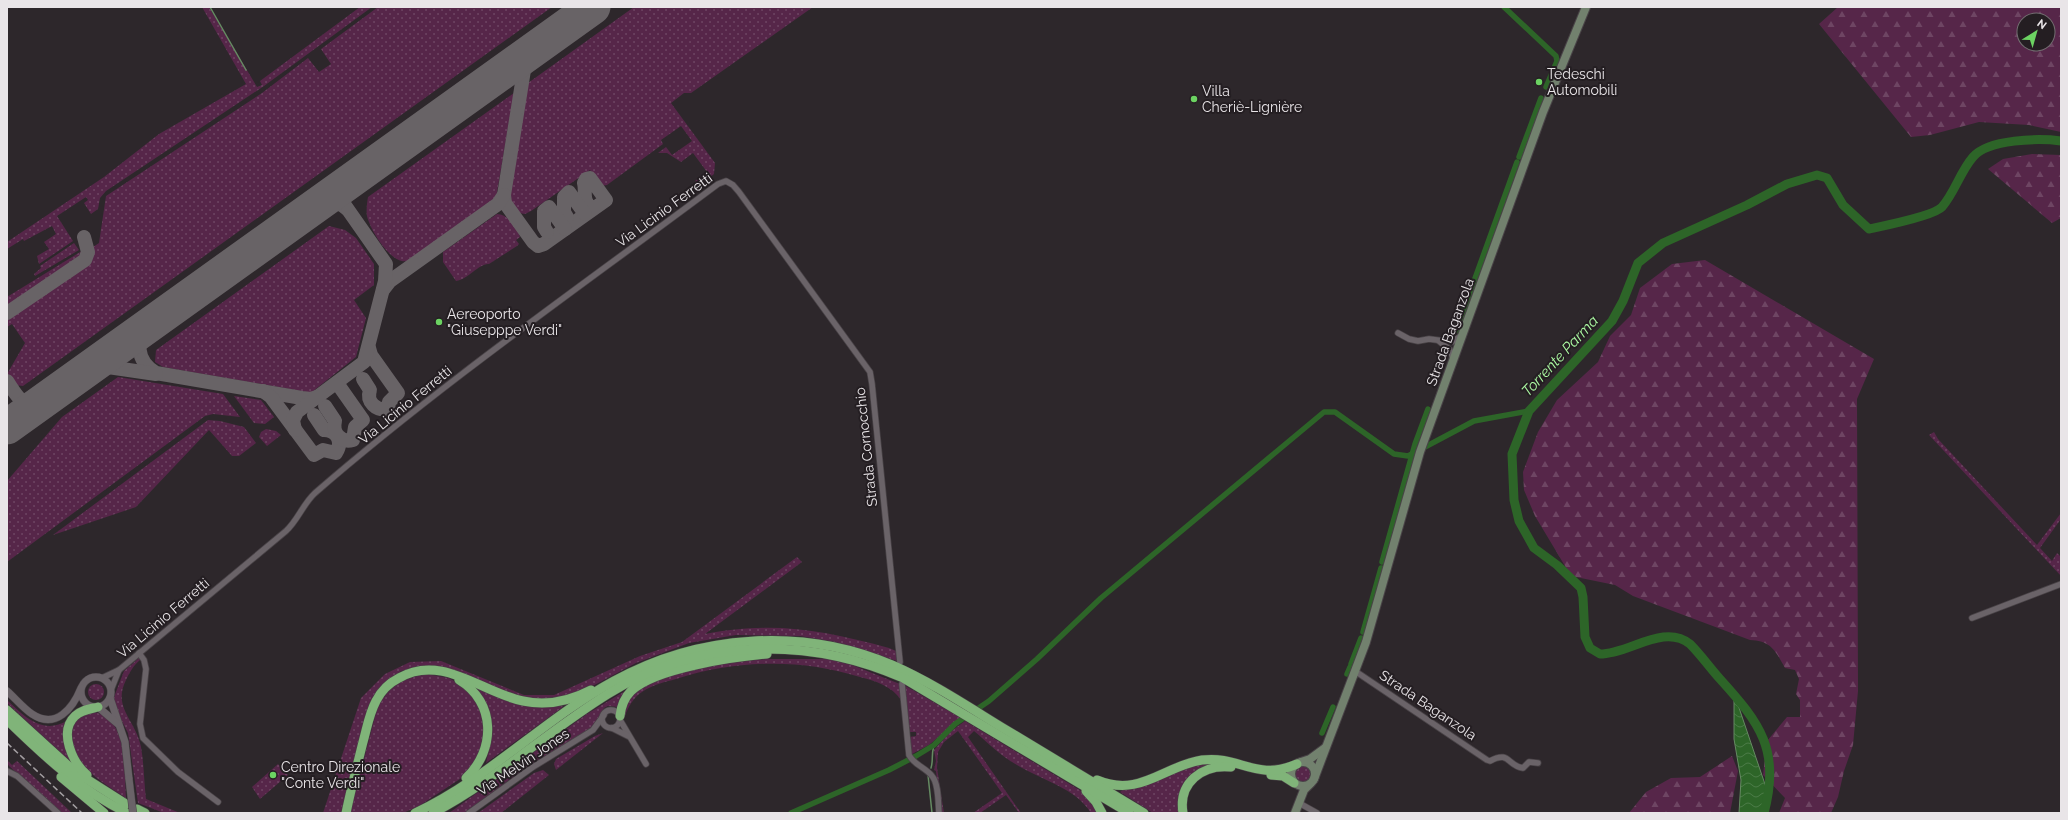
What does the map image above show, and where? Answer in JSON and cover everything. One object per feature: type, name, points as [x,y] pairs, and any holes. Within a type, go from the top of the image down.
[{"type":"highway","points":[[346,813],[370,715],[381,693],[394,681],[411,672],[429,670],[448,673],[515,699],[546,703],[574,698],[629,669],[696,649],[730,643],[770,640],[804,643],[849,651],[882,661],[913,675],[944,697],[998,730],[1058,770],[1129,813]]},
{"type":"highway","points":[[433,813],[458,799],[609,693],[663,667],[703,656],[744,650],[791,649],[827,654],[882,669],[944,697]]},
{"type":"highway","points":[[620,718],[624,701],[634,689],[675,671],[703,663],[747,656],[776,654],[827,654]]},
{"type":"highway","points":[[418,812],[456,790],[603,687],[630,673],[661,660]]},
{"type":"highway","points":[[418,812],[458,785],[472,773],[482,758],[488,742],[487,718],[480,701],[468,686],[448,673]]},
{"type":"highway","points":[[95,707],[82,712],[72,719],[68,734],[70,751],[74,760],[83,771],[126,809]]},
{"type":"highway","points":[[7,710],[74,770],[126,809]]},
{"type":"highway","points":[[7,720],[69,776],[97,796],[126,809]]},
{"type":"highway","points":[[15,728],[42,759],[81,795],[104,813]]},
{"type":"highway","points":[[998,730],[1033,746],[1094,779],[1118,786],[1146,782],[1189,764],[1204,760],[1224,761],[1267,771],[1282,770],[1299,763]]},
{"type":"highway","points":[[1033,746],[1144,813]]},
{"type":"highway","points":[[445,813],[498,775],[510,762]]},
{"type":"highway","points":[[1183,813],[1183,799],[1187,786],[1196,776],[1211,768],[1229,767],[1265,775],[1281,776],[1294,783]]},
{"type":"highway","points":[[1058,770],[1066,779],[1092,796],[1102,813]]},
{"type":"main road","name":"Strada Baganzola","points":[[1295,813],[1304,790],[1313,781],[1369,634],[1421,450],[1545,105],[1586,7]]},
{"type":"main road","points":[[1299,763],[1310,759],[1325,747]]},
{"type":"main road","name":"Strada Baganzola","points":[[1298,803],[1291,773],[1299,763]]},
{"type":"main road","points":[[1294,783],[1302,786],[1313,781],[1313,767],[1309,764],[1299,763]]},
{"type":"street","name":"Via Licinio Ferretti","points":[[102,678],[119,670],[288,530],[314,495],[420,407],[712,188],[721,182],[726,182]]},
{"type":"street","name":"Strada Cornocchio","points":[[726,182],[731,183],[739,192],[870,372],[900,662]]},
{"type":"street","points":[[1398,333],[1409,339],[1418,341],[1437,341],[1446,343],[1452,348],[1458,348]]},
{"type":"street","points":[[1446,343],[1456,340],[1463,334]]},
{"type":"street","points":[[1446,343],[1451,352],[1453,361]]},
{"type":"street","points":[[1972,618],[2061,584]]},
{"type":"street","points":[[140,653],[144,660],[146,669],[140,724],[143,738],[178,772],[218,802]]},
{"type":"street","points":[[119,670],[111,690],[110,698],[118,725],[126,742],[129,779],[138,812]]},
{"type":"street","name":"Strada Baganzola","points":[[1355,671],[1487,760],[1490,761],[1500,757],[1506,758],[1518,767],[1523,768],[1529,762],[1538,763]]},
{"type":"street","points":[[7,691],[32,714],[41,718],[52,719],[69,711],[77,699],[81,688],[87,680],[92,677],[102,678],[110,685],[111,690]]},
{"type":"street","points":[[902,684],[909,755],[912,761],[933,776],[936,786],[939,813]]},
{"type":"street","points":[[81,688],[82,698],[85,702],[95,707],[118,725]]},
{"type":"street","points":[[7,695],[30,716],[46,722],[57,722],[80,708],[95,707],[105,704],[110,698]]},
{"type":"street","points":[[631,739],[610,728],[603,722],[604,715],[613,711],[620,718],[646,764]]},
{"type":"street","name":"Via Melvin Jones","points":[[469,813],[533,767],[592,731],[604,715]]},
{"type":"street","points":[[610,728],[618,726],[620,718]]},
{"type":"street","name":"Via Melvin Jones","points":[[592,731],[610,728]]},
{"type":"street","points":[[7,771],[17,776],[58,813]]},
{"type":"street","points":[[1298,803],[1316,813]]},
{"type":"green space","points":[[202,7],[209,7],[257,87],[262,85],[260,81],[360,7],[372,7],[264,86],[106,191],[100,198],[98,209],[91,214],[84,203],[88,200],[86,197],[57,216],[73,241],[39,264],[37,256],[49,249],[44,242],[56,234],[52,226],[24,241],[23,239],[7,249],[7,242],[104,177],[159,134],[246,84]]},
{"type":"green space","points":[[378,7],[552,7],[23,386],[15,385],[7,374],[25,343],[12,324],[7,327],[7,315],[92,256],[90,249],[99,243],[106,196],[262,93],[308,58],[319,72],[331,64],[321,49]]},
{"type":"green space","points":[[634,7],[813,7],[691,93],[684,93],[671,103],[715,163],[714,174],[699,186],[695,181],[707,172],[693,153],[681,162],[667,153],[658,153],[666,147],[672,155],[692,141],[681,126],[661,140],[663,144],[607,185],[601,186],[590,170],[531,211],[525,214],[519,213],[512,206],[509,196],[528,83]]},
{"type":"green space","points":[[1838,7],[2061,7],[2061,132],[2029,125],[1979,122],[1930,135],[1911,137],[1819,24]]},
{"type":"green space","points":[[514,93],[496,198],[410,260],[403,261],[390,254],[377,238],[369,222],[367,216],[368,197]]},
{"type":"green space","points":[[2032,154],[2061,155],[2061,218],[2052,223],[1988,169],[2003,159]]},
{"type":"green space","points":[[497,214],[505,216],[515,226],[520,237],[516,240],[519,244],[489,264],[481,266],[461,280],[456,281],[443,262],[443,252]]},
{"type":"green space","points":[[329,226],[345,230],[356,238],[374,264],[374,285],[354,300],[366,318],[356,357],[312,392],[163,367],[155,362],[156,350]]},
{"type":"green space","points":[[74,243],[79,250],[35,276],[34,274],[41,268],[40,266]]},
{"type":"green space","points":[[85,249],[85,255],[82,260],[7,311],[7,297]]},
{"type":"green space","points":[[1705,260],[1874,359],[1857,399],[1858,691],[1853,745],[1844,771],[1838,797],[1831,813],[1779,813],[1785,798],[1763,775],[1767,741],[1787,717],[1800,717],[1800,700],[1796,694],[1799,679],[1795,670],[1785,668],[1775,651],[1763,642],[1750,640],[1633,596],[1615,585],[1571,576],[1535,516],[1524,490],[1523,472],[1538,432],[1557,400],[1598,362],[1610,336],[1631,315],[1640,288],[1672,264]]},
{"type":"green space","points":[[118,377],[223,394],[240,417],[213,414],[205,416],[7,562],[7,481],[62,417]]},
{"type":"green space","points":[[234,396],[261,400],[274,417],[265,424],[254,423]]},
{"type":"green space","points":[[208,420],[220,421],[244,427],[256,443],[239,456],[232,456],[209,430],[136,507],[53,535]]},
{"type":"green space","points":[[266,429],[276,431],[281,435],[267,446],[259,437],[261,432]]},
{"type":"green space","points":[[1934,432],[1938,439],[2037,545],[2061,513],[2061,519],[2040,548],[2052,561],[2057,553],[2061,557],[2061,576],[1929,435]]},
{"type":"green space","points":[[797,557],[802,562],[705,634],[753,628],[798,629],[820,632],[889,648],[896,651],[897,661],[836,642],[800,636],[736,635],[689,643],[636,663],[585,690],[556,699],[520,698],[425,666],[401,671],[379,689],[367,712],[341,813],[323,813],[361,698],[385,674],[410,662],[441,661],[524,695],[554,695],[640,656],[682,642]]},
{"type":"green space","points":[[139,658],[140,660],[130,672],[126,680],[122,690],[122,698],[126,714],[135,729],[141,747],[146,799],[180,813],[164,813],[138,803],[128,733],[116,710],[114,697],[124,671]]},
{"type":"green space","points":[[766,659],[828,659],[852,665],[900,684],[901,700],[893,691],[883,685],[871,680],[837,671],[791,664],[744,665],[698,673],[654,686],[639,694],[634,699],[625,716],[627,702],[639,690],[658,680],[682,672],[707,667]]},
{"type":"green space","points":[[426,674],[449,678],[468,689],[484,717],[482,751],[463,777],[419,806],[403,813],[350,813],[378,705],[388,692],[398,684],[410,678]]},
{"type":"green space","points":[[96,684],[102,686],[104,692],[102,698],[96,700],[90,698],[88,692],[90,686]]},
{"type":"green space","points":[[904,685],[961,718],[929,745],[912,754],[909,737],[916,736],[916,732],[909,732]]},
{"type":"green space","points":[[474,686],[482,689],[561,705],[563,707],[486,763],[490,744]]},
{"type":"green space","points":[[633,686],[618,707],[608,706],[604,708],[595,726],[528,766],[464,813],[449,813],[587,714]]},
{"type":"green space","points":[[7,700],[27,718],[42,725],[50,726],[68,720],[70,759],[69,760],[7,703]]},
{"type":"green space","points":[[93,712],[105,716],[113,724],[119,735],[124,761],[126,798],[93,775],[77,756],[73,745],[72,732],[76,718]]},
{"type":"green space","points":[[965,721],[1083,792],[1099,813],[1091,813],[1084,804],[1067,791],[1011,761],[974,731],[968,737],[1021,813],[1019,813],[1006,795],[980,813],[973,813],[1002,793],[958,731],[944,742],[938,752],[937,768],[944,813],[941,813],[936,771],[934,770],[936,761],[934,750],[950,732]]},
{"type":"green space","points":[[603,733],[556,770],[554,764],[556,759],[595,736]]},
{"type":"green space","points":[[1732,756],[1738,771],[1730,813],[1629,813],[1646,792],[1671,778],[1700,777]]},
{"type":"green space","points":[[8,761],[12,765],[17,761],[72,813],[61,813],[9,766],[7,763]]},
{"type":"green space","points":[[278,764],[288,775],[260,799],[252,787]]},
{"type":"green space","points":[[1196,764],[1210,764],[1201,768],[1190,778],[1185,789],[1179,813],[1153,813],[1120,792],[1124,789]]},
{"type":"green space","points":[[1303,766],[1309,768],[1311,774],[1309,780],[1303,782],[1297,780],[1295,774],[1297,768]]},
{"type":"green space","points":[[543,770],[549,775],[501,813],[478,813],[534,773]]},
{"type":"water","points":[[1734,693],[1770,799],[1766,813],[1739,813],[1741,780],[1734,739]]},
{"type":"waterway","points":[[210,7],[246,70]]},
{"type":"waterway","points":[[1504,7],[1556,56],[1557,61],[1546,87]]},
{"type":"waterway","points":[[1519,157],[1541,98]]},
{"type":"waterway","name":"Torrente Parma","points":[[1764,813],[1769,791],[1770,772],[1768,755],[1763,739],[1756,724],[1746,710],[1690,644],[1680,638],[1669,637],[1646,641],[1611,653],[1600,654],[1590,648],[1585,637],[1583,597],[1581,588],[1557,565],[1534,548],[1519,521],[1514,500],[1512,454],[1529,411],[1612,321],[1623,301],[1638,263],[1663,243],[1747,205],[1787,184],[1817,175],[1827,178],[1843,205],[1869,229],[1908,220],[1929,214],[1942,207],[1947,201],[1968,163],[1980,151],[1990,146],[2014,141],[2061,141]]},
{"type":"waterway","points":[[1456,331],[1517,162]]},
{"type":"waterway","points":[[1382,562],[1415,444],[1428,409]]},
{"type":"waterway","points":[[791,813],[889,770],[934,745],[955,724],[989,701],[1037,659],[1101,598],[1324,412],[1335,412],[1394,454],[1408,456],[1474,421],[1529,411]]},
{"type":"waterway","points":[[1363,632],[1381,568]]},
{"type":"waterway","points":[[1351,664],[1361,638]]},
{"type":"waterway","points":[[1347,674],[1350,667]]},
{"type":"waterway","points":[[1322,733],[1333,707]]},
{"type":"waterway","points":[[931,768],[933,748],[936,742]]},
{"type":"waterway","points":[[928,775],[932,813]]},
{"type":"taxiway","points":[[536,48],[528,56],[525,64],[504,195],[505,203],[533,242],[538,246],[544,244],[606,200],[590,178],[586,179],[584,183],[585,198],[587,203]]},
{"type":"taxiway","points":[[295,430],[293,420],[297,412],[364,362],[385,281],[386,264],[344,204],[345,190],[352,180]]},
{"type":"taxiway","points":[[567,217],[564,212],[564,197],[569,192],[585,214]]},
{"type":"taxiway","points":[[383,290],[390,281],[498,204],[504,195]]},
{"type":"taxiway","points":[[317,205],[333,201],[347,209]]},
{"type":"taxiway","points":[[547,232],[544,227],[544,211],[549,207],[565,229]]},
{"type":"taxiway","points":[[7,313],[85,260],[88,252],[84,237]]},
{"type":"taxiway","points":[[151,324],[142,336],[140,350],[144,362],[156,373],[302,398],[311,399],[317,397]]},
{"type":"taxiway","points":[[363,379],[370,390],[369,398],[373,405],[380,409],[388,409],[389,402],[398,393],[371,355],[369,348]]},
{"type":"taxiway","points":[[70,382],[92,370],[108,367],[156,374]]},
{"type":"taxiway","points":[[7,381],[17,396],[25,403],[30,405],[42,403]]},
{"type":"taxiway","points":[[325,406],[335,421],[334,425],[338,436],[345,440],[353,440],[355,427],[363,420],[337,383]]},
{"type":"taxiway","points":[[263,391],[271,397],[314,455],[323,450],[336,453],[339,445],[338,437],[332,432],[324,430],[314,415]]},
{"type":"runway","points":[[7,427],[593,7]]},
{"type":"railway","points":[[7,743],[82,813]]},
{"type":"place","name":"Tedeschi Automobili","points":[[1539,82]]},
{"type":"place","name":"Villa Cheriè-Lignière","points":[[1194,99]]},
{"type":"place","name":"Aereoporto \"Giusepppe Verdi\"","points":[[439,322]]},
{"type":"place","name":"Centro Direzionale \"Conte Verdi\"","points":[[273,775]]}]
